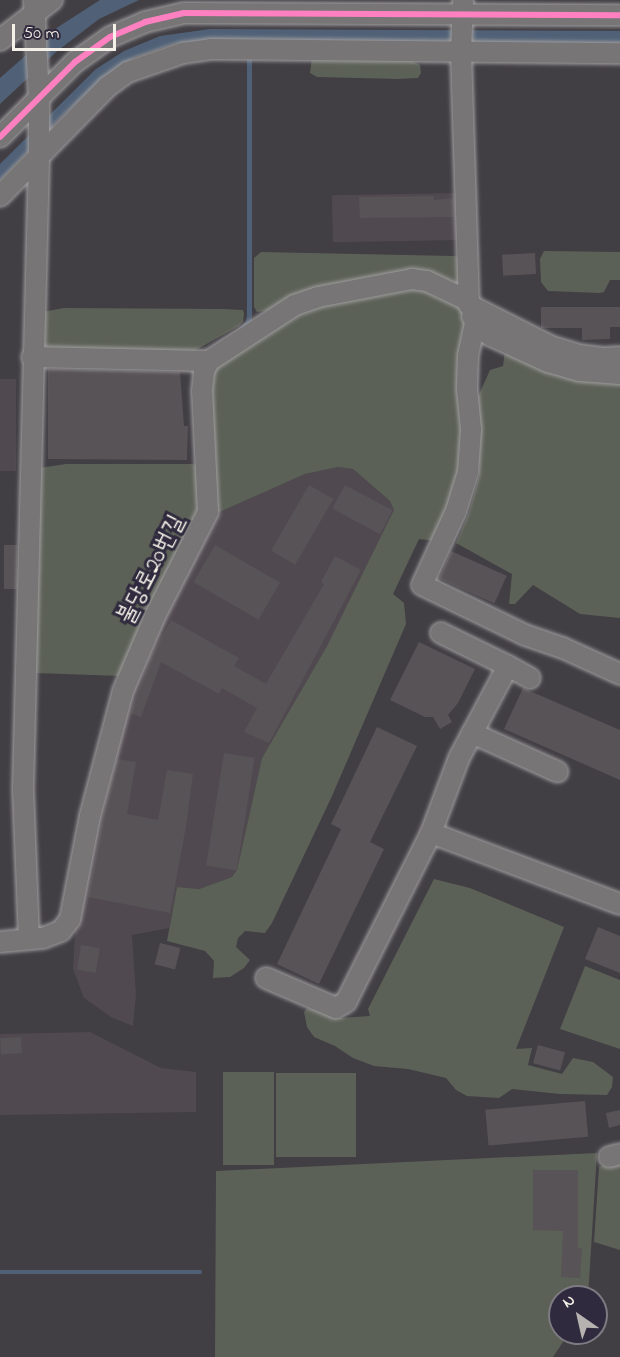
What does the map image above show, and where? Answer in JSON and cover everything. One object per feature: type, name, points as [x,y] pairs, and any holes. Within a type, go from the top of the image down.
[{"type":"street","points":[[0,40],[35,10],[52,0]]},
{"type":"street","points":[[0,942],[29,939],[23,790],[39,98],[35,10]]},
{"type":"street","points":[[462,10],[461,48],[471,310],[467,389],[471,429],[468,472],[456,511],[422,585],[525,635],[563,648],[620,674]]},
{"type":"street","points":[[0,137],[75,62],[110,37],[145,22],[184,14],[462,10],[620,15]]},
{"type":"street","points":[[0,196],[38,152],[106,87],[128,72],[183,53],[211,49],[461,48],[620,53]]},
{"type":"street","points":[[32,357],[208,361],[295,305],[318,297],[412,279],[427,281],[471,310],[550,346],[579,355],[620,357]]},
{"type":"street","points":[[471,310],[491,336],[548,362],[580,371],[620,374]]},
{"type":"street","name":"불당로20번길","points":[[29,939],[61,931],[69,919],[90,816],[123,692],[155,616],[208,512],[202,391],[204,371],[208,361]]},
{"type":"street","points":[[441,633],[530,678]]},
{"type":"street","points":[[266,978],[336,1008],[346,1002],[431,833],[459,758],[508,666]]},
{"type":"street","points":[[472,733],[558,771]]},
{"type":"street","points":[[431,833],[620,904]]},
{"type":"shaded area","points":[[312,58],[410,60],[420,65],[421,73],[418,78],[398,79],[317,77],[310,73]]},
{"type":"shaded area","points":[[460,193],[461,240],[333,242],[332,195]]},
{"type":"shaded area","points":[[544,251],[620,252],[620,280],[610,280],[604,292],[600,293],[548,291],[541,282],[540,259]]},
{"type":"shaded area","points":[[261,252],[454,256],[460,258],[459,287],[425,275],[275,310],[257,312],[254,307],[254,258]]},
{"type":"shaded area","points":[[417,286],[463,305],[466,321],[460,468],[436,541],[419,539],[393,594],[404,603],[406,624],[332,796],[272,923],[265,933],[245,931],[238,938],[236,947],[250,960],[244,968],[230,977],[213,978],[214,961],[205,951],[167,941],[177,887],[199,889],[232,877],[237,870],[262,758],[327,646],[394,510],[390,501],[353,469],[338,467],[305,474],[215,514],[208,392],[214,367],[304,308]]},
{"type":"shaded area","points":[[64,308],[224,309],[243,310],[244,314],[243,322],[239,326],[192,352],[46,349],[41,344],[42,312]]},
{"type":"shaded area","points":[[505,351],[620,378],[620,618],[580,614],[533,585],[515,604],[509,604],[512,574],[456,543],[469,512],[479,476],[477,399],[490,370],[503,366]]},
{"type":"shaded area","points":[[0,379],[16,379],[16,471],[0,471]]},
{"type":"shaded area","points":[[66,464],[193,464],[197,466],[200,495],[197,516],[121,676],[35,673],[39,468]]},
{"type":"shaded area","points":[[338,467],[353,469],[390,501],[394,509],[393,517],[327,646],[262,758],[237,870],[232,877],[199,889],[177,887],[169,928],[132,935],[136,995],[133,1026],[111,1017],[84,998],[73,969],[76,918],[128,694],[215,514],[305,474]]},
{"type":"shaded area","points":[[434,879],[470,888],[564,927],[516,1049],[532,1048],[528,1065],[562,1074],[573,1058],[593,1062],[613,1077],[612,1087],[607,1095],[560,1094],[512,1089],[499,1098],[467,1096],[456,1090],[446,1078],[408,1069],[374,1066],[353,1058],[335,1046],[314,1037],[307,1027],[304,1012],[307,1008],[341,1018],[370,1016],[368,1009]]},
{"type":"shaded area","points":[[585,966],[620,980],[620,1049],[560,1029]]},
{"type":"shaded area","points":[[90,1032],[161,1068],[196,1072],[196,1112],[0,1115],[0,1034]]},
{"type":"shaded area","points":[[223,1072],[274,1072],[274,1165],[223,1165]]},
{"type":"shaded area","points":[[276,1073],[356,1073],[356,1157],[276,1157]]},
{"type":"shaded area","points":[[597,1153],[589,1285],[548,1285],[548,1345],[561,1345],[553,1357],[215,1357],[216,1171]]},
{"type":"shaded area","points":[[620,1160],[620,1250],[594,1242],[599,1167]]},
{"type":"water","points":[[100,0],[139,0],[99,19],[56,52],[0,104],[0,78],[58,27]]},
{"type":"water","points":[[210,29],[620,31],[620,43],[227,40],[176,43],[133,58],[103,78],[60,118],[0,180],[0,164],[96,69],[124,51],[160,36]]},
{"type":"building","points":[[434,196],[434,200],[454,198],[454,217],[360,218],[359,197]]},
{"type":"building","points":[[535,253],[536,274],[503,276],[502,255]]},
{"type":"building","points":[[541,307],[620,307],[620,327],[610,327],[610,339],[582,340],[582,328],[541,328]]},
{"type":"building","points":[[48,369],[180,372],[184,426],[188,426],[187,460],[48,459]]},
{"type":"building","points":[[309,485],[333,499],[295,565],[271,551]]},
{"type":"building","points":[[345,485],[393,510],[380,534],[332,509]]},
{"type":"building","points":[[4,545],[17,545],[17,589],[4,589]]},
{"type":"building","points":[[215,545],[280,582],[258,620],[194,582]]},
{"type":"building","points":[[451,551],[507,576],[495,603],[439,578]]},
{"type":"building","points":[[335,556],[361,570],[269,743],[244,732],[257,708],[222,688],[219,694],[161,662],[141,717],[130,713],[151,656],[171,620],[239,658],[234,666],[266,684],[324,584],[321,582]]},
{"type":"building","points":[[419,642],[475,669],[458,703],[448,715],[452,722],[440,729],[433,717],[425,717],[390,700]]},
{"type":"building","points":[[523,688],[620,730],[620,780],[504,729]]},
{"type":"building","points":[[377,727],[417,746],[370,842],[384,849],[319,984],[277,964],[341,829],[331,824]]},
{"type":"building","points":[[224,753],[255,758],[237,870],[206,866]]},
{"type":"building","points":[[117,759],[136,762],[127,814],[158,820],[167,770],[193,774],[170,913],[88,897],[106,801]]},
{"type":"building","points":[[598,927],[620,936],[620,973],[585,959]]},
{"type":"building","points":[[160,943],[180,948],[175,969],[155,964]]},
{"type":"building","points":[[81,945],[100,948],[96,973],[77,970]]},
{"type":"building","points":[[21,1037],[22,1053],[1,1054],[0,1038]]},
{"type":"building","points":[[538,1045],[565,1052],[560,1071],[533,1063]]},
{"type":"building","points":[[585,1101],[588,1137],[489,1146],[485,1110]]},
{"type":"building","points":[[620,1110],[620,1125],[609,1128],[606,1113]]},
{"type":"building","points":[[533,1170],[578,1170],[578,1248],[582,1248],[580,1278],[561,1277],[563,1231],[533,1230]]},
{"type":"waterway","points":[[241,329],[248,322],[249,315],[249,59]]},
{"type":"waterway","points":[[0,1272],[200,1272]]},
{"type":"cycle path","points":[[0,137],[75,62],[110,37],[145,22],[184,13],[620,15]]}]
